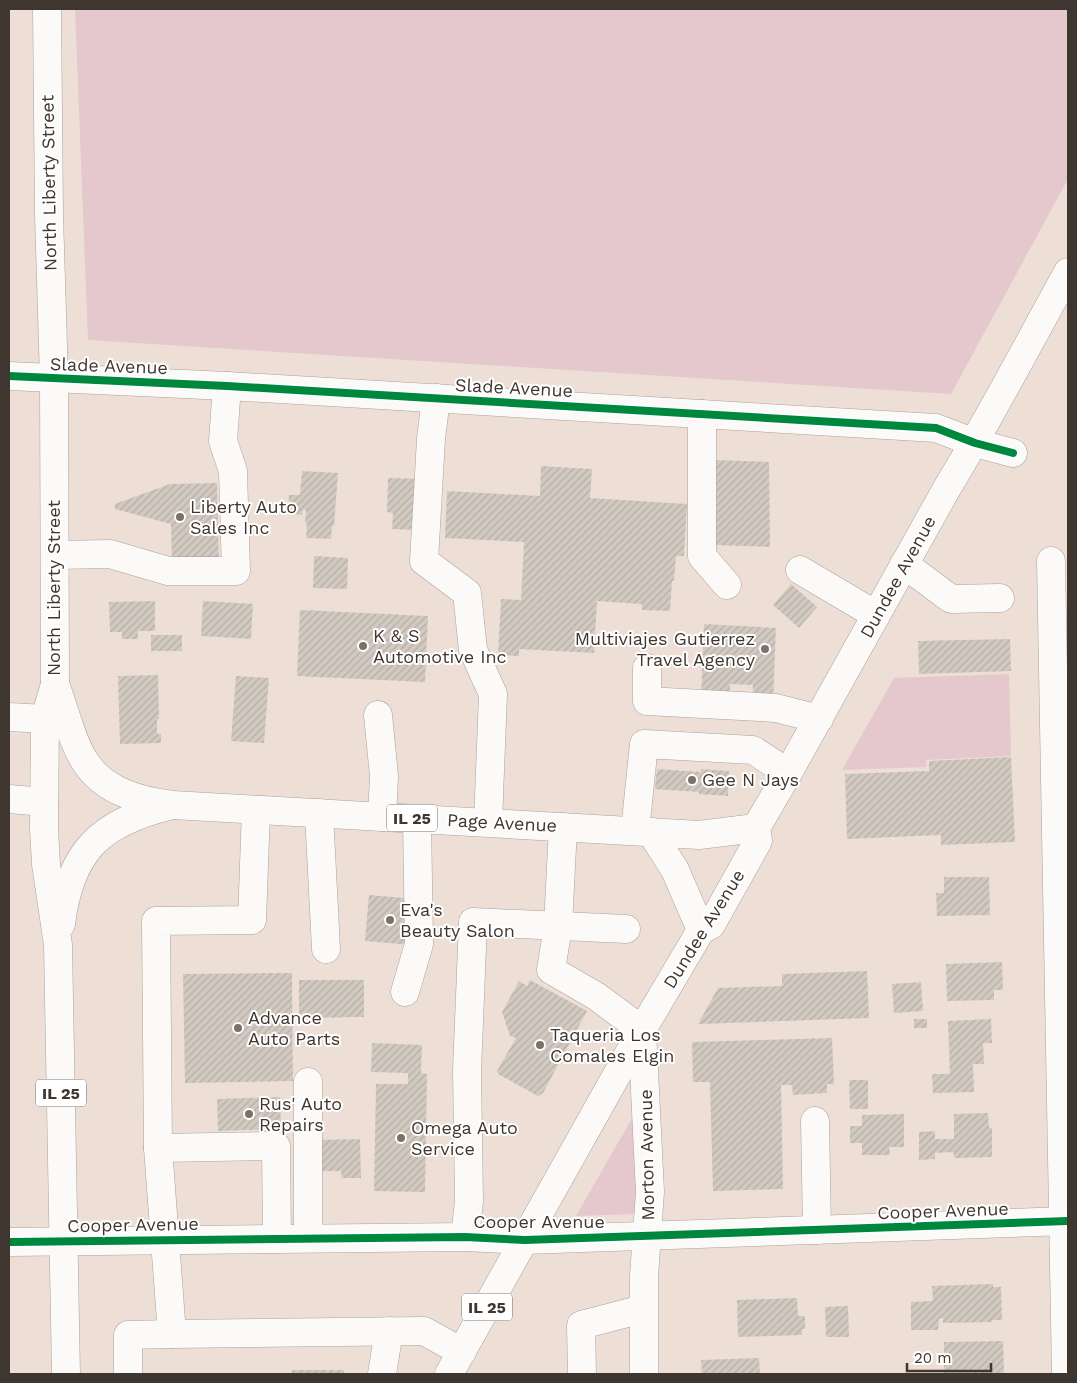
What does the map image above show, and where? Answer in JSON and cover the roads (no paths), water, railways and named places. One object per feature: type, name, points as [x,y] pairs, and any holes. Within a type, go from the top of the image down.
[{"type":"main road","name":"North Liberty Street","points":[[46,9],[54,379],[56,684],[45,719],[44,802],[46,864],[58,945],[66,1374]]},
{"type":"main road","name":"Dundee Avenue","points":[[455,1363],[642,1030],[701,930],[711,924],[758,841],[756,828],[819,719],[904,564],[975,442],[1068,272]]},
{"type":"main road","name":"Slade Avenue","points":[[9,376],[228,386],[936,428],[1013,453]]},
{"type":"main road","points":[[55,555],[110,554],[168,571],[236,571],[234,471],[222,441],[228,386]]},
{"type":"main road","points":[[436,398],[431,438],[424,561],[467,593],[473,650],[493,694],[488,822]]},
{"type":"main road","points":[[702,414],[702,556],[727,585]]},
{"type":"main road","points":[[1051,561],[1065,1221],[1066,1374]]},
{"type":"main road","points":[[904,564],[952,599],[1000,598]]},
{"type":"main road","points":[[800,570],[876,615]]},
{"type":"main road","points":[[647,668],[647,702],[776,708],[819,719]]},
{"type":"main road","points":[[56,684],[76,743],[86,763],[92,770],[130,796],[173,805]]},
{"type":"main road","points":[[378,715],[384,776],[382,817]]},
{"type":"main road","points":[[9,717],[45,719]]},
{"type":"main road","points":[[701,930],[674,870],[643,831],[644,744],[753,750],[788,773]]},
{"type":"main road","points":[[9,799],[44,802]]},
{"type":"main road","points":[[58,945],[65,902],[74,871],[82,856],[94,842],[117,825],[145,812],[173,805]]},
{"type":"main road","name":"Page Avenue","points":[[173,805],[699,835],[756,828]]},
{"type":"main road","points":[[172,1334],[158,1148],[156,921],[252,920],[256,810]]},
{"type":"main road","points":[[319,813],[326,948]]},
{"type":"main road","points":[[405,992],[419,944],[417,818]]},
{"type":"main road","points":[[563,827],[558,926],[551,970],[596,996],[642,1030]]},
{"type":"main road","points":[[465,1237],[469,1201],[467,1071],[473,922],[626,929]]},
{"type":"main road","name":"Morton Avenue","points":[[642,1030],[650,1192],[644,1276],[644,1374]]},
{"type":"main road","points":[[308,1082],[308,1238]]},
{"type":"main road","points":[[815,1121],[817,1230]]},
{"type":"main road","points":[[158,1148],[276,1146],[277,1238]]},
{"type":"main road","name":"Cooper Avenue","points":[[9,1242],[465,1237],[525,1240],[1065,1221]]},
{"type":"main road","points":[[582,1374],[581,1325],[643,1309]]},
{"type":"main road","points":[[382,1374],[389,1331]]},
{"type":"main road","points":[[128,1374],[128,1335],[424,1331],[455,1363]]},
{"type":"place","name":"Liberty Auto Sales Inc","points":[[180,517]]},
{"type":"place","name":"K & S Automotive Inc","points":[[363,646]]},
{"type":"place","name":"Multiviajes Gutierrez Travel Agency","points":[[765,649]]},
{"type":"place","name":"Gee N Jays","points":[[692,780]]},
{"type":"place","name":"Eva's Beauty Salon","points":[[390,920]]},
{"type":"place","name":"Advance Auto Parts","points":[[238,1028]]},
{"type":"place","name":"Taqueria Los Comales Elgin","points":[[540,1045]]},
{"type":"place","name":"Rus' Auto Repairs","points":[[249,1114]]},
{"type":"place","name":"Omega Auto Service","points":[[401,1138]]}]
